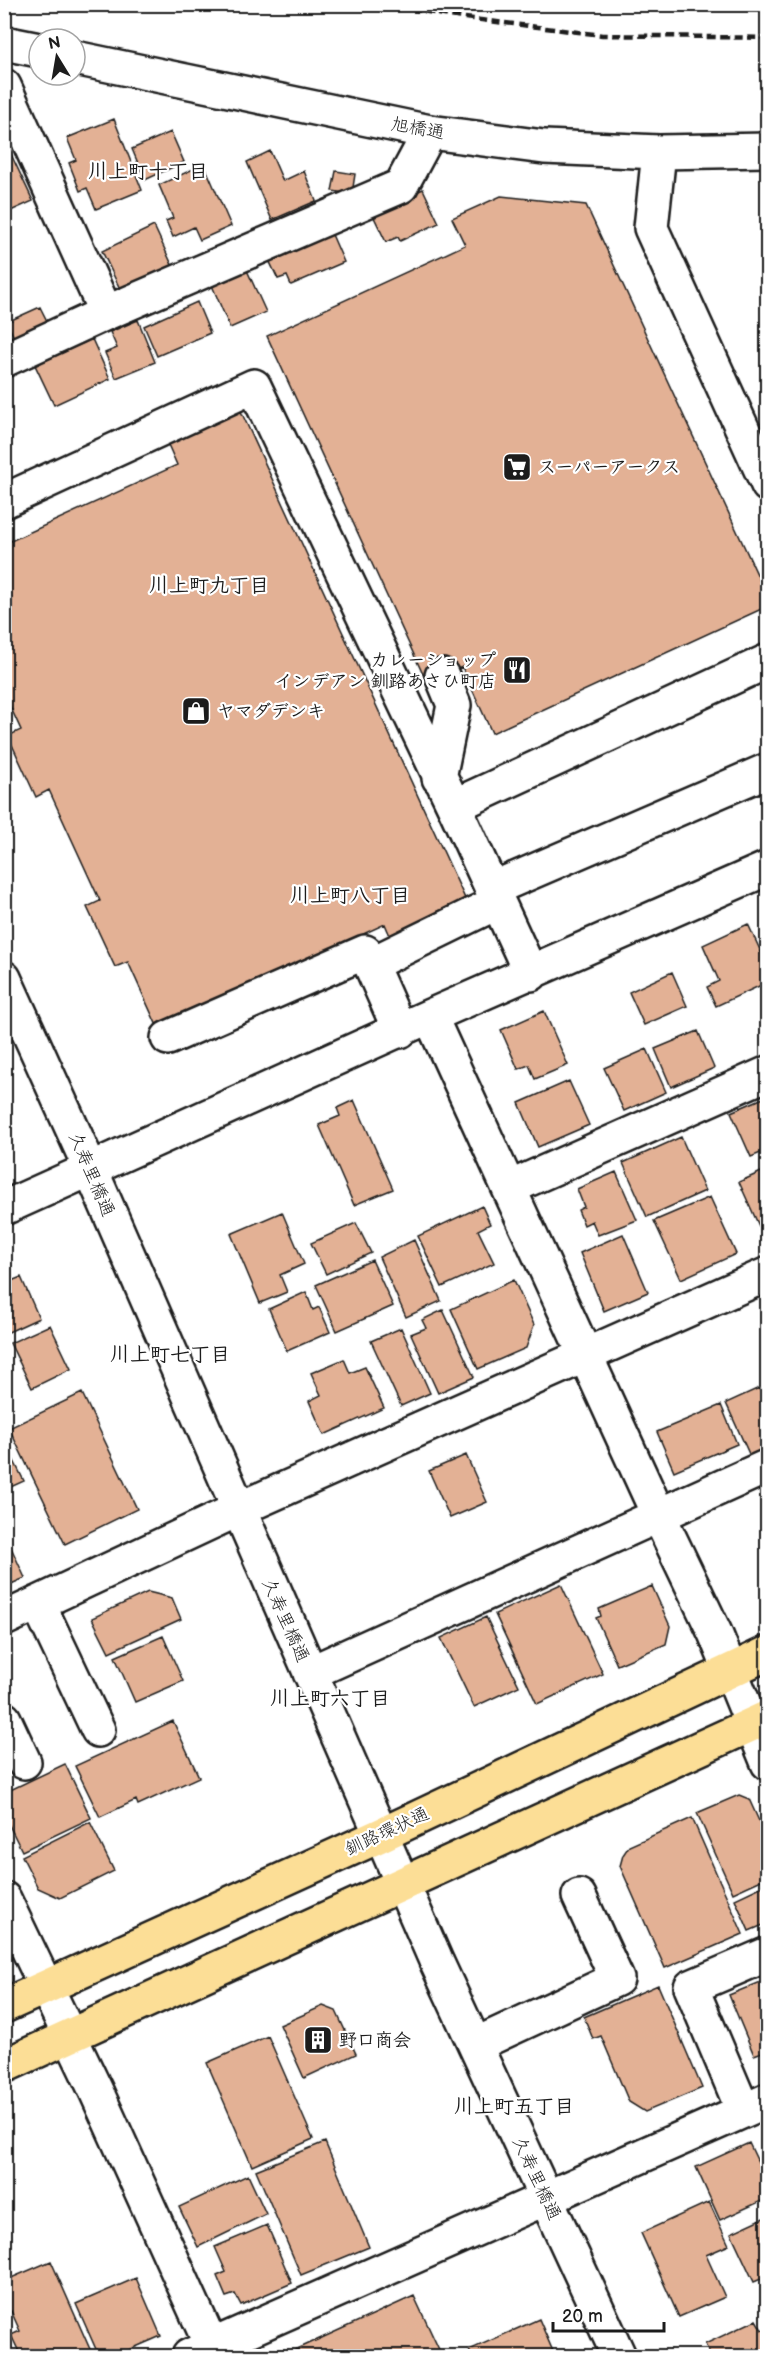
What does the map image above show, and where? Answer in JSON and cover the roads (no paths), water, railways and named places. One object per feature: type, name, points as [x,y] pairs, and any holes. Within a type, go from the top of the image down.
[{"type":"highway","name":"釧路環状通","points":[[4,2006],[381,1835],[768,1653]]},
{"type":"highway","points":[[4,2066],[760,1721]]},
{"type":"street","points":[[4,43],[27,48]]},
{"type":"street","name":"旭橋通","points":[[87,61],[430,132],[544,147],[659,152],[768,150]]},
{"type":"street","points":[[4,86],[106,313]]},
{"type":"street","points":[[4,360],[106,313],[401,186],[430,132]]},
{"type":"street","points":[[659,152],[651,228],[768,485]]},
{"type":"street","points":[[4,501],[254,386],[531,974]]},
{"type":"street","points":[[447,792],[768,661]]},
{"type":"street","points":[[442,676],[454,705],[447,792]]},
{"type":"street","points":[[370,964],[495,896],[768,770]]},
{"type":"street","points":[[4,1208],[768,868]]},
{"type":"street","points":[[168,1038],[365,952],[400,1031]]},
{"type":"street","name":"久寿里橋通","points":[[4,978],[91,1170],[402,1884],[619,2356]]},
{"type":"street","points":[[430,1017],[730,1670],[760,1721],[768,1763]]},
{"type":"street","points":[[509,1188],[768,1073]]},
{"type":"street","points":[[4,1619],[238,1509],[768,1274]]},
{"type":"street","points":[[310,1673],[768,1466]]},
{"type":"street","points":[[38,1603],[98,1730]]},
{"type":"street","points":[[4,1719],[24,1762]]},
{"type":"street","points":[[475,2045],[617,1978],[579,1896]]},
{"type":"street","points":[[4,1899],[70,2036],[205,2353],[755,2105],[691,1987],[768,1954]]},
{"type":"railway","points":[[385,4],[449,16],[602,35],[768,38]]},
{"type":"place","name":"スーパーアークス","points":[[517,467]]},
{"type":"place","name":"カレーショップ インデアン 釧路あさひ町店","points":[[517,670]]},
{"type":"place","name":"ヤマダデンキ","points":[[196,711]]},
{"type":"place","name":"野口商会","points":[[318,2040]]},
{"type":"district","name":"川上町十丁目","points":[[148,171]]},
{"type":"district","name":"川上町九丁目","points":[[209,585]]},
{"type":"district","name":"川上町八丁目","points":[[350,895]]},
{"type":"district","name":"川上町七丁目","points":[[170,1354]]},
{"type":"district","name":"川上町六丁目","points":[[330,1698]]},
{"type":"district","name":"川上町五丁目","points":[[514,2106]]}]
